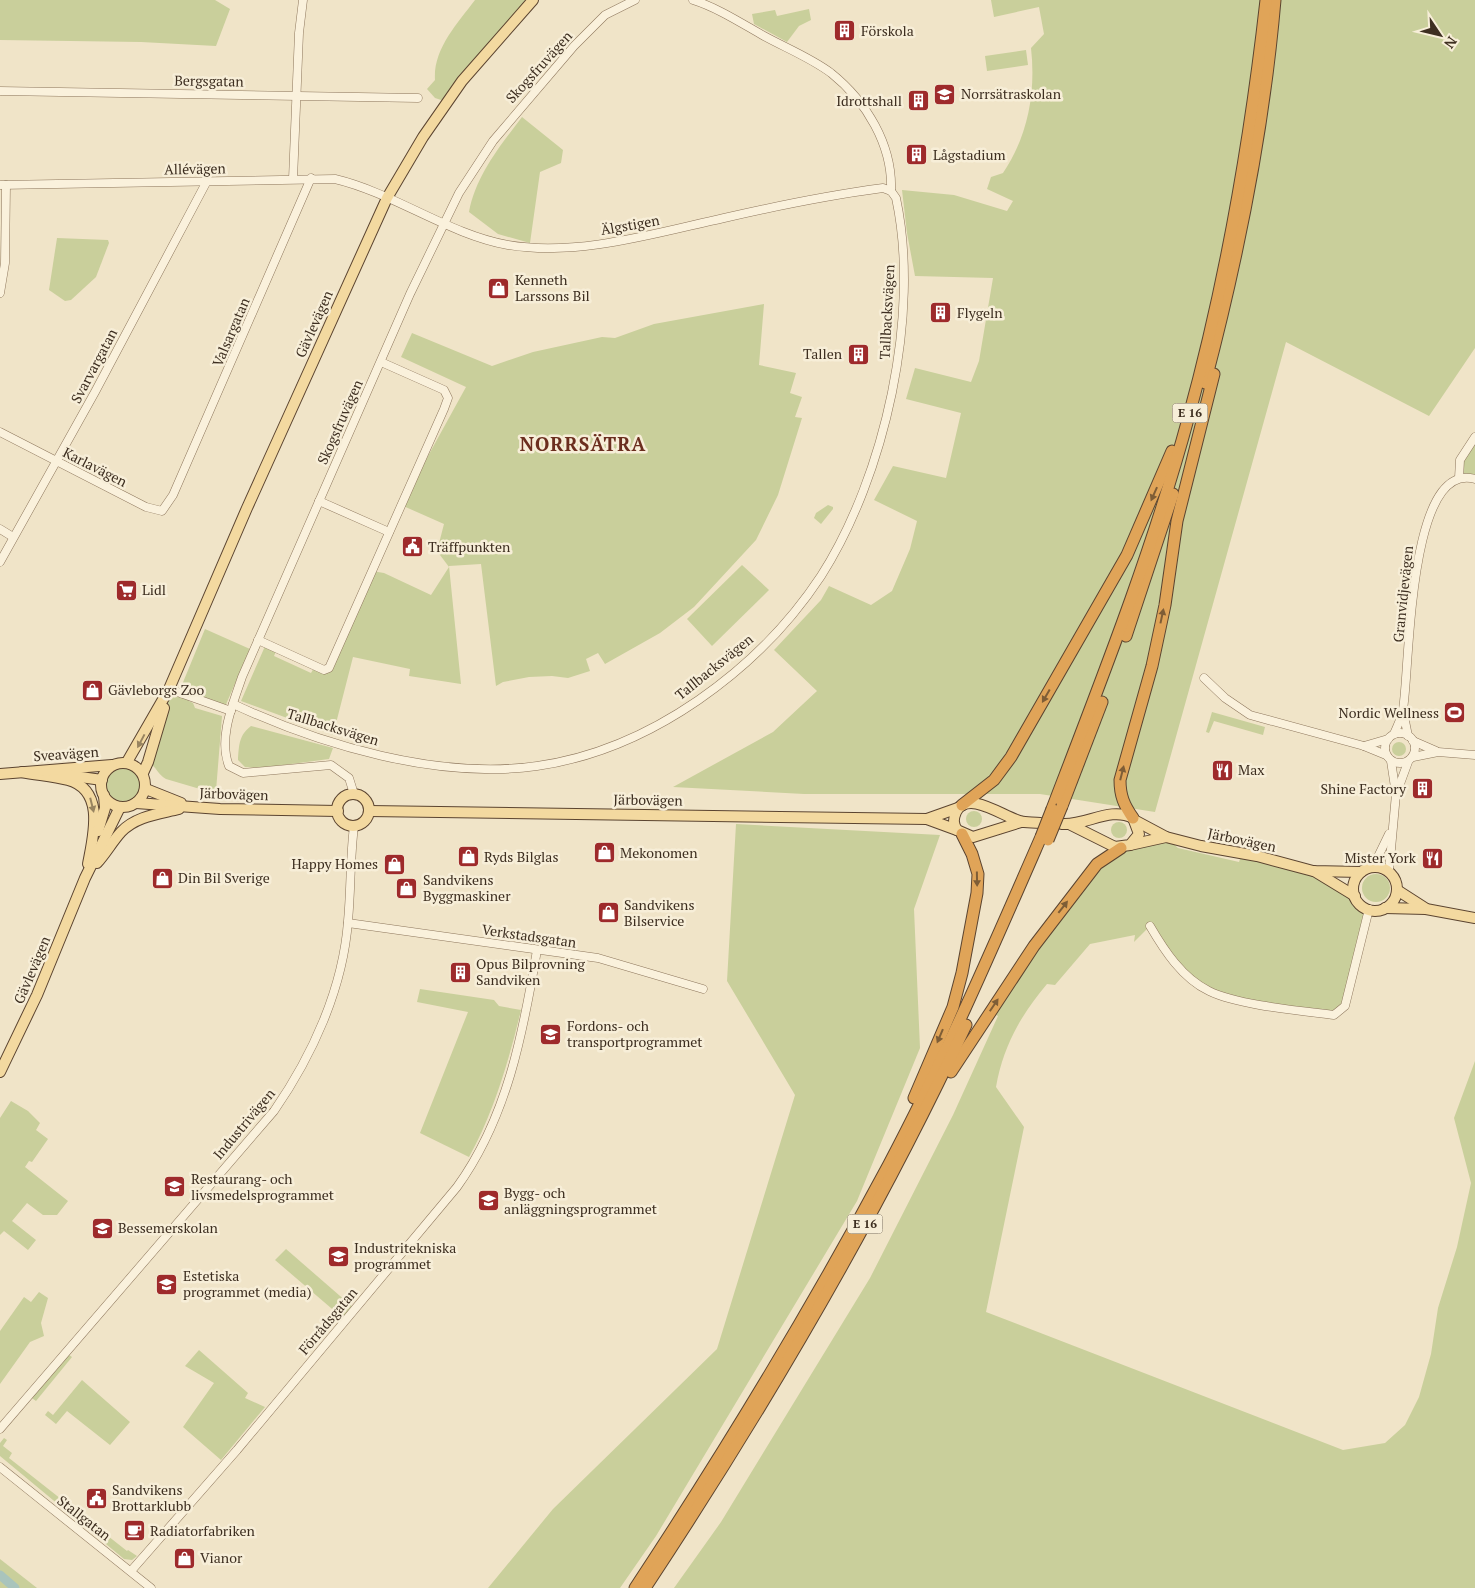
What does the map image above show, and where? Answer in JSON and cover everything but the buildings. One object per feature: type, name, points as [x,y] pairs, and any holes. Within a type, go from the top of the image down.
[{"type":"highway","name":"E 16","points":[[1057,808],[1154,531],[1189,418],[1214,317],[1234,220],[1254,106],[1266,0]]},
{"type":"highway","name":"E 16","points":[[635,1588],[756,1399],[804,1319],[943,1074],[1113,673],[1161,534],[1196,420],[1222,318],[1244,212],[1275,0]]},
{"type":"highway","points":[[1134,819],[1124,805],[1120,793],[1120,780],[1152,666],[1165,604],[1177,521],[1218,359],[1222,318]]},
{"type":"highway","points":[[960,806],[994,780],[1024,734],[1127,554],[1189,418]]},
{"type":"highway","points":[[893,1165],[953,1007],[962,973],[977,893],[978,874],[972,854],[959,832]]},
{"type":"highway","points":[[893,1165],[974,1034],[1034,946],[1097,864],[1126,846]]},
{"type":"highway","name":"E 16","points":[[645,1588],[715,1482],[811,1324],[893,1165]]},
{"type":"main road","name":"Gävlevägen","points":[[128,762],[169,689],[246,508],[387,198],[423,137],[462,81],[533,0]]},
{"type":"main road","name":"Gävlevägen","points":[[143,773],[148,762],[169,689]]},
{"type":"main road","points":[[102,780],[105,772],[112,765],[128,762],[136,766],[143,773],[146,789],[136,803],[120,807],[109,802],[104,795]]},
{"type":"main road","name":"Sveavägen","points":[[0,774],[112,765]]},
{"type":"main road","points":[[22,772],[69,780],[84,789],[91,797],[94,804],[95,822],[85,878]]},
{"type":"main road","name":"Sveavägen","points":[[22,772],[102,780]]},
{"type":"main road","name":"Gävlevägen","points":[[85,878],[105,808],[102,780]]},
{"type":"main road","name":"Järbovägen","points":[[146,789],[189,806]]},
{"type":"main road","points":[[354,794],[365,799],[369,811],[364,822],[354,826],[343,822],[338,811],[342,799],[354,794]]},
{"type":"main road","name":"Järbovägen","points":[[136,803],[338,811]]},
{"type":"main road","name":"Järbovägen","points":[[927,819],[960,806],[978,803],[1021,822]]},
{"type":"main road","points":[[85,878],[122,831],[131,824],[144,818],[189,806]]},
{"type":"main road","points":[[959,832],[954,819],[960,806]]},
{"type":"main road","name":"Gävlevägen","points":[[0,1072],[37,995],[85,878],[120,807]]},
{"type":"main road","name":"Järbovägen","points":[[369,811],[927,819],[974,836],[1021,822],[1040,823]]},
{"type":"main road","name":"Järbovägen","points":[[1166,837],[1126,846],[1108,844],[1066,825],[1119,812],[1166,837],[1313,871],[1360,872]]},
{"type":"main road","points":[[1126,846],[1139,834],[1134,819]]},
{"type":"main road","points":[[1385,908],[1392,902],[1397,890],[1394,876],[1389,871],[1373,867],[1360,872],[1354,883],[1355,896],[1362,906],[1369,910],[1385,908],[1426,909],[1475,918]]},
{"type":"main road","name":"Järbovägen","points":[[1313,871],[1355,896]]},
{"type":"main road","points":[[1397,890],[1426,909]]},
{"type":"street","points":[[294,179],[296,94],[303,0]]},
{"type":"street","name":"Skogsfruvägen","points":[[354,794],[349,778],[331,765],[243,773],[235,771],[229,766],[225,752],[232,708],[258,640],[443,222],[471,172],[517,110],[593,26],[624,2],[635,0]]},
{"type":"street","points":[[693,0],[716,9],[816,64],[843,84],[860,102],[873,120],[892,173],[887,190]]},
{"type":"street","name":"Bergsgatan","points":[[0,91],[296,94],[418,98]]},
{"type":"street","name":"Allévägen","points":[[3,185],[311,178],[335,179],[354,184],[387,198]]},
{"type":"street","name":"Valsargatan","points":[[173,496],[311,178]]},
{"type":"street","name":"Svarvargatan","points":[[0,562],[207,181]]},
{"type":"street","points":[[0,293],[5,263],[3,185]]},
{"type":"street","name":"Älgstigen","points":[[387,198],[475,235],[505,245],[526,248],[559,247],[635,237],[776,206],[887,190]]},
{"type":"street","name":"Tallbacksvägen","points":[[169,689],[232,708],[331,742],[377,754],[454,767],[521,768],[575,759],[612,746],[659,723],[711,690],[762,646],[797,607],[818,579],[846,530],[872,468],[895,381],[901,334],[903,252],[897,203],[887,190]]},
{"type":"street","points":[[258,640],[324,670],[329,668],[448,398],[444,390],[381,362]]},
{"type":"street","name":"Karlavägen","points":[[0,432],[156,511],[162,511],[166,508],[173,496]]},
{"type":"street","points":[[1475,437],[1460,460],[1459,478],[1475,479]]},
{"type":"street","name":"Granvidjevägen","points":[[1391,737],[1403,711],[1420,544],[1429,517],[1440,496],[1450,483],[1459,478]]},
{"type":"street","points":[[319,501],[389,532]]},
{"type":"street","points":[[0,529],[13,537]]},
{"type":"street","points":[[1204,678],[1225,698],[1250,715],[1364,746],[1400,764],[1410,759],[1438,752],[1475,755]]},
{"type":"street","name":"Granvidjevägen","points":[[1403,711],[1411,738]]},
{"type":"street","points":[[1364,746],[1402,733],[1438,752]]},
{"type":"street","points":[[1391,737],[1385,747],[1396,794]]},
{"type":"street","points":[[1389,871],[1396,794],[1415,749],[1411,738]]},
{"type":"street","points":[[1373,867],[1393,825]]},
{"type":"street","name":"Industrivägen","points":[[0,1430],[271,1114],[290,1088],[319,1033],[341,960],[348,923],[354,826]]},
{"type":"street","points":[[1150,926],[1162,948],[1179,967],[1209,991],[1226,998],[1334,1015],[1345,1006],[1369,910]]},
{"type":"street","name":"Verkstadsgatan","points":[[348,923],[598,958],[704,989]]},
{"type":"street","name":"Förrådsgatan","points":[[131,1572],[457,1187],[474,1163],[495,1121],[514,1063],[537,950]]},
{"type":"street","name":"Stallgatan","points":[[0,1468],[152,1588]]},
{"type":"green space","points":[[0,0],[215,0],[230,9],[216,46],[141,42],[0,40]]},
{"type":"green space","points":[[475,0],[533,0],[447,102],[435,98],[427,89],[435,80],[435,69],[442,47]]},
{"type":"green space","points":[[991,0],[1475,0],[1475,348],[1429,416],[1286,342],[1155,812],[1040,794],[804,794],[673,787],[773,732],[817,691],[774,650],[821,600],[829,586],[871,605],[892,591],[910,549],[917,521],[874,500],[893,466],[946,478],[961,413],[906,399],[915,368],[971,382],[979,361],[993,278],[915,276],[902,190],[954,195],[1007,211],[1013,201],[987,189],[991,177],[1003,173],[1019,144],[1031,97],[1031,48],[1044,34],[1039,7],[994,17]]},
{"type":"green space","points":[[809,9],[811,20],[799,26],[787,42],[754,24],[752,14],[775,10],[777,16]]},
{"type":"green space","points":[[1026,50],[1028,65],[987,71],[985,56]]},
{"type":"green space","points":[[522,117],[563,150],[561,163],[540,172],[530,243],[498,234],[469,212],[472,198],[483,173],[497,150]]},
{"type":"green space","points":[[57,238],[108,240],[109,243],[96,277],[71,300],[65,301],[49,290]]},
{"type":"green space","points":[[764,304],[759,365],[796,373],[790,393],[802,397],[795,417],[802,418],[778,495],[756,540],[694,607],[660,633],[605,664],[598,653],[586,659],[590,671],[568,678],[552,676],[529,677],[503,682],[496,686],[481,564],[449,566],[461,684],[409,676],[410,669],[353,657],[333,735],[241,701],[266,644],[277,649],[274,656],[311,673],[315,666],[324,670],[372,571],[384,573],[431,595],[449,567],[437,551],[444,524],[401,505],[466,387],[401,357],[412,333],[492,366],[533,352],[602,337],[615,338],[654,324]]},
{"type":"green space","points":[[1475,437],[1475,479],[1459,478],[1460,460]]},
{"type":"green space","points":[[828,505],[833,507],[833,509],[821,524],[814,518],[816,513]]},
{"type":"green space","points":[[742,565],[769,590],[712,646],[687,619]]},
{"type":"green space","points":[[205,629],[250,649],[224,709],[190,697],[189,701],[193,703],[195,708],[222,716],[216,791],[200,789],[166,779],[148,762],[169,689],[179,692]]},
{"type":"green space","points":[[1212,712],[1265,727],[1263,735],[1214,721],[1209,733],[1206,732]]},
{"type":"green space","points":[[251,726],[333,748],[329,759],[261,768],[245,767],[238,760],[239,745],[244,733]]},
{"type":"green space","points":[[1396,742],[1402,742],[1406,749],[1402,756],[1396,756],[1392,752],[1392,746]]},
{"type":"green space","points":[[127,763],[139,769],[144,776],[144,794],[139,801],[132,806],[119,807],[111,804],[104,797],[101,781],[104,773],[111,766]]},
{"type":"green space","points":[[971,811],[977,811],[982,816],[980,825],[971,827],[966,822],[966,816]]},
{"type":"green space","points":[[1116,822],[1122,822],[1127,827],[1125,836],[1116,838],[1111,833],[1111,827]]},
{"type":"green space","points":[[736,824],[940,835],[914,909],[920,1048],[857,1201],[656,1536],[620,1588],[488,1588],[553,1509],[717,1349],[795,1095],[727,981]]},
{"type":"green space","points":[[1166,837],[1178,848],[1239,862],[1242,853],[1313,871],[1355,896],[1362,906],[1369,909],[1345,1006],[1334,1015],[1309,1012],[1209,991],[1179,967],[1150,926],[1134,942],[1135,935],[1090,944],[1055,985],[1047,984],[1037,996],[1014,1032],[999,1072],[996,1087],[1024,1127],[986,1312],[1343,1450],[1385,1443],[1405,1425],[1419,1397],[1431,1354],[1438,1308],[1457,1247],[1471,1183],[1454,1118],[1475,1061],[1475,1588],[674,1588],[721,1522],[870,1278],[953,1115],[998,1016],[989,1011],[1107,856]]},
{"type":"green space","points":[[1376,874],[1386,878],[1390,888],[1386,898],[1376,902],[1366,898],[1362,888],[1366,878]]},
{"type":"green space","points":[[420,989],[494,1000],[499,1006],[521,1010],[500,1085],[486,1122],[469,1157],[420,1133],[468,1012],[417,1002]]},
{"type":"green space","points":[[11,1101],[28,1111],[40,1123],[36,1130],[48,1139],[32,1162],[29,1161],[25,1167],[68,1201],[57,1215],[43,1215],[27,1203],[12,1221],[36,1240],[28,1250],[4,1231],[0,1235],[0,1118]]},
{"type":"green space","points":[[286,1249],[355,1309],[345,1320],[275,1260]]},
{"type":"green space","points":[[39,1292],[48,1298],[41,1323],[44,1336],[30,1342],[0,1384],[0,1331],[24,1297],[31,1302]]},
{"type":"green space","points":[[199,1350],[248,1393],[245,1398],[265,1407],[221,1460],[183,1427],[214,1383],[185,1366]]},
{"type":"green space","points":[[66,1353],[72,1357],[36,1401],[29,1396]]},
{"type":"green space","points":[[82,1380],[130,1422],[110,1445],[67,1411],[56,1424],[45,1415],[48,1411],[53,1415]]},
{"type":"green space","points":[[4,1438],[7,1440],[3,1446],[12,1453],[9,1458],[127,1551],[137,1556],[132,1560],[124,1559],[0,1456],[0,1443]]},
{"type":"green space","points":[[0,1559],[37,1588],[0,1588]]},
{"type":"waterway","points":[[0,1575],[15,1588]]},
{"type":"place","name":"Förskola","points":[[845,31]]},
{"type":"place","name":"Norrsätraskolan","points":[[945,94]]},
{"type":"place","name":"Idrottshall","points":[[918,101]]},
{"type":"place","name":"Lågstadium","points":[[917,155]]},
{"type":"place","name":"Kenneth Larssons Bil","points":[[499,288]]},
{"type":"place","name":"Flygeln","points":[[941,313]]},
{"type":"place","name":"Tallen","points":[[858,354]]},
{"type":"place","name":"Träffpunkten","points":[[412,547]]},
{"type":"place","name":"Lidl","points":[[126,590]]},
{"type":"place","name":"Gävleborgs Zoo","points":[[92,690]]},
{"type":"place","name":"Nordic Wellness","points":[[1455,713]]},
{"type":"place","name":"Max","points":[[1222,770]]},
{"type":"place","name":"Shine Factory","points":[[1422,789]]},
{"type":"place","name":"Mekonomen","points":[[604,853]]},
{"type":"place","name":"Ryds Bilglas","points":[[468,857]]},
{"type":"place","name":"Mister York","points":[[1432,858]]},
{"type":"place","name":"Happy Homes","points":[[394,864]]},
{"type":"place","name":"Din Bil Sverige","points":[[162,878]]},
{"type":"place","name":"Sandvikens Byggmaskiner","points":[[407,888]]},
{"type":"place","name":"Sandvikens Bilservice","points":[[608,913]]},
{"type":"place","name":"Opus Bilprovning Sandviken","points":[[460,972]]},
{"type":"place","name":"Fordons- och transportprogrammet","points":[[551,1034]]},
{"type":"place","name":"Restaurang- och livsmedelsprogrammet","points":[[175,1187]]},
{"type":"place","name":"Bygg- och anläggningsprogrammet","points":[[488,1201]]},
{"type":"place","name":"Bessemerskolan","points":[[102,1228]]},
{"type":"place","name":"Industritekniska programmet","points":[[338,1256]]},
{"type":"place","name":"Estetiska programmet (media)","points":[[167,1284]]},
{"type":"place","name":"Sandvikens Brottarklubb","points":[[96,1498]]},
{"type":"place","name":"Radiatorfabriken","points":[[134,1531]]},
{"type":"place","name":"Vianor","points":[[184,1558]]},
{"type":"district","name":"NORRSÄTRA","points":[[583,444]]}]
